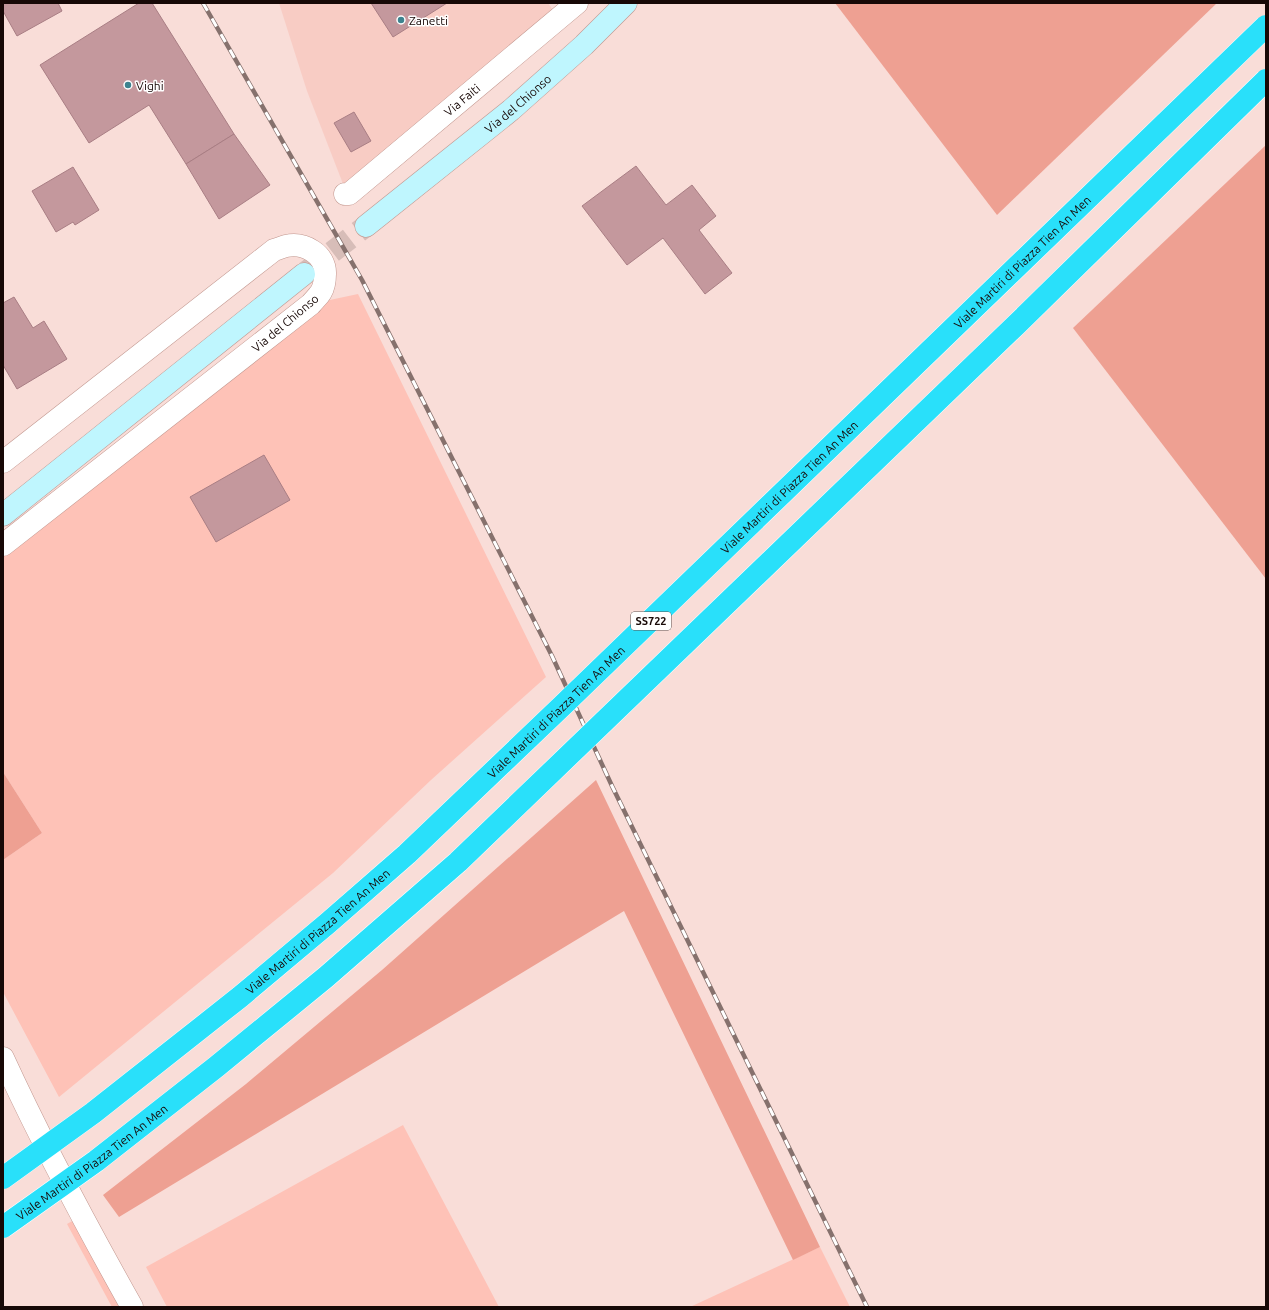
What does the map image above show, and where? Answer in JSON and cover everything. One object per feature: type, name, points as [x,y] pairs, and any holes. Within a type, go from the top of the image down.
[{"type":"highway","name":"Viale Martiri di Piazza Tien An Men","points":[[3,1178],[93,1113],[234,1002],[407,854],[547,721],[1266,26]]},
{"type":"highway","name":"Viale Martiri di Piazza Tien An Men","points":[[3,1227],[96,1161],[216,1067],[326,978],[458,862],[1016,325],[1266,80]]},
{"type":"main road","name":"Via del Chionso","points":[[366,226],[510,110],[584,45],[626,3]]},
{"type":"main road","points":[[3,514],[304,274]]},
{"type":"street","name":"Via Faiti","points":[[345,194],[349,194],[577,3]]},
{"type":"street","name":"Via del Chionso","points":[[3,462],[274,250],[286,246],[302,246],[314,251],[323,261],[325,282],[322,292],[311,304],[3,545]]},
{"type":"street","points":[[3,1058],[79,1212],[132,1307]]},
{"type":"shaded area","points":[[279,3],[548,3],[555,13],[345,189],[307,91]]},
{"type":"shaded area","points":[[835,3],[1217,3],[997,215]]},
{"type":"shaded area","points":[[1266,145],[1266,579],[1073,328]]},
{"type":"shaded area","points":[[358,294],[546,677],[431,780],[333,873],[59,1097],[3,992],[3,860],[42,833],[3,772],[3,547],[311,304]]},
{"type":"shaded area","points":[[3,772],[42,833],[3,860]]},
{"type":"shaded area","points":[[596,780],[820,1247],[793,1260],[624,911],[119,1217],[103,1195],[246,1084],[382,970]]},
{"type":"shaded area","points":[[403,1125],[499,1307],[167,1307],[146,1267]]},
{"type":"shaded area","points":[[74,1220],[121,1307],[112,1307],[67,1224]]},
{"type":"shaded area","points":[[820,1247],[850,1307],[690,1307]]},
{"type":"building","points":[[3,3],[58,3],[62,11],[17,36],[3,11]]},
{"type":"building","name":"Vighi","points":[[139,3],[152,3],[234,134],[186,164],[149,105],[89,143],[40,65]]},
{"type":"building","name":"Zanetti","points":[[371,3],[447,3],[393,37]]},
{"type":"building","points":[[354,112],[371,141],[351,152],[334,123]]},
{"type":"building","points":[[234,134],[270,185],[219,219],[186,164]]},
{"type":"building","points":[[636,166],[666,205],[692,185],[716,216],[699,230],[732,273],[705,294],[663,238],[627,265],[582,206]]},
{"type":"building","points":[[73,167],[99,210],[75,225],[73,222],[56,232],[32,191]]},
{"type":"building","points":[[14,297],[33,328],[44,321],[67,359],[17,389],[3,365],[3,303]]},
{"type":"building","points":[[264,455],[290,500],[216,542],[190,497]]},
{"type":"tunnel","points":[[306,272],[366,226]]},
{"type":"railway","points":[[203,3],[362,280],[552,656],[612,786],[867,1307]]},
{"type":"place","name":"Zanetti","points":[[401,20]]},
{"type":"place","name":"Vighi","points":[[128,85]]}]
